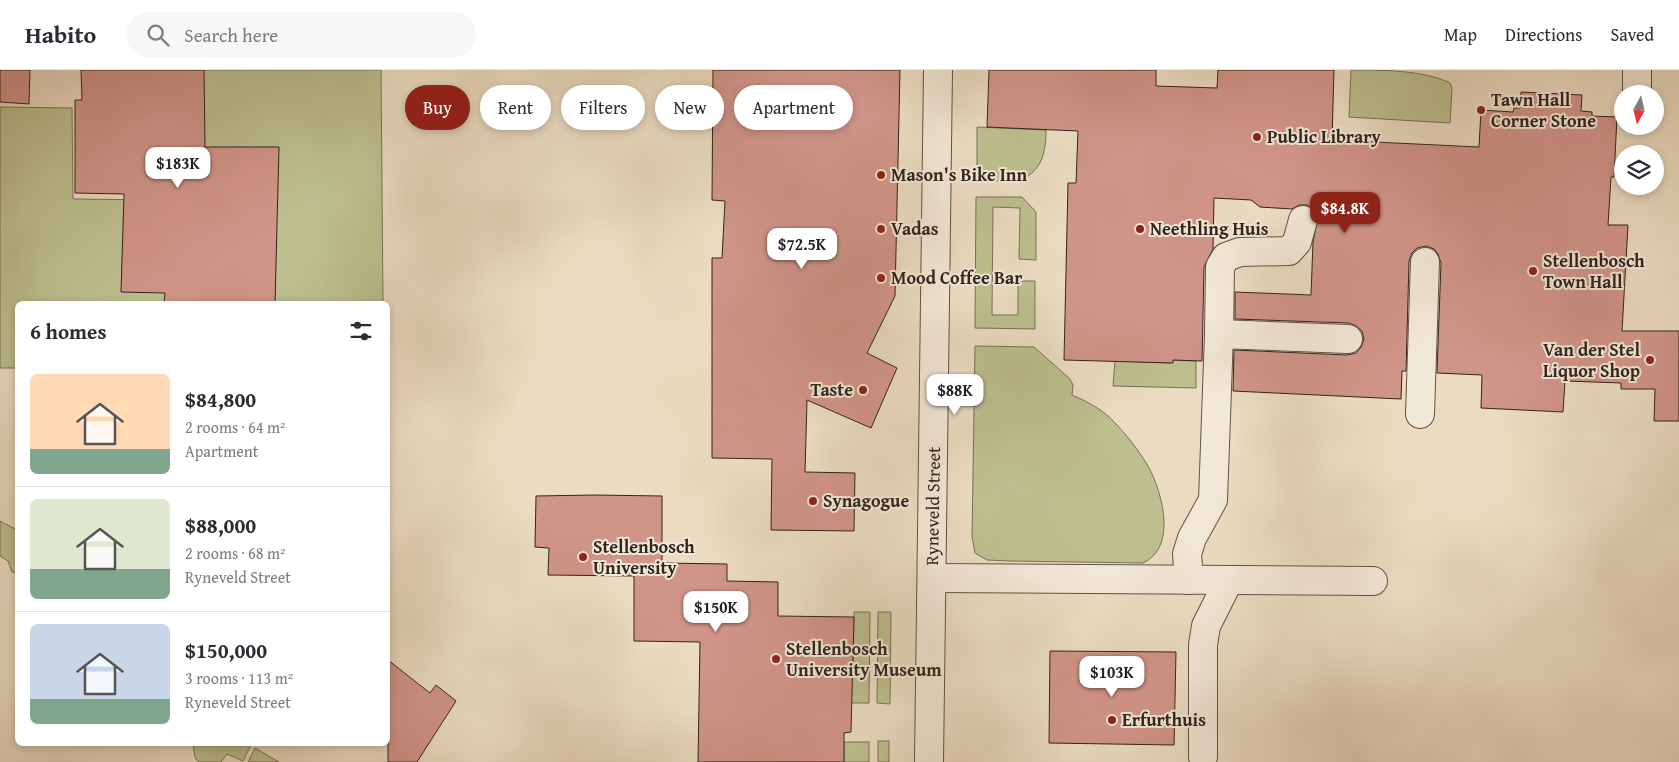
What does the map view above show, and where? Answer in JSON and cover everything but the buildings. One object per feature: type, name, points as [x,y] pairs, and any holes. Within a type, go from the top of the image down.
[{"type":"street","name":"Ryneveld Street","points":[[929,762],[938,70]]},
{"type":"street","points":[[1637,70],[1637,85]]},
{"type":"street","points":[[1189,580],[1187,554],[1192,538],[1213,500],[1220,268],[1226,258],[1240,252],[1281,252],[1289,250],[1298,242],[1303,220]]},
{"type":"street","points":[[1420,414],[1425,262]]},
{"type":"street","points":[[1219,334],[1348,339]]},
{"type":"street","points":[[932,578],[1373,581]]},
{"type":"street","points":[[1203,757],[1203,645],[1206,626],[1225,588],[1226,581]]},
{"type":"green space","points":[[162,70],[381,70],[383,301],[15,301],[15,368],[0,368],[0,107],[72,108],[73,199],[162,200]]},
{"type":"green space","points":[[1351,70],[1415,73],[1428,75],[1450,83],[1452,88],[1450,123],[1349,117]]},
{"type":"green space","points":[[977,127],[1046,130],[1044,152],[1039,165],[1028,176],[1017,181],[977,179]]},
{"type":"green space","points":[[976,197],[1022,197],[1036,212],[1036,260],[1019,259],[1020,208],[993,207],[992,315],[1018,315],[1018,281],[1035,281],[1035,329],[975,328]]},
{"type":"green space","points":[[975,346],[1034,347],[1070,379],[1073,385],[1072,395],[1101,411],[1126,436],[1144,459],[1159,491],[1162,503],[1164,515],[1163,538],[1153,557],[1143,563],[1008,561],[987,560],[975,553],[972,537]]},
{"type":"green space","points":[[1173,360],[1196,361],[1196,388],[1113,386],[1115,361],[1172,363]]},
{"type":"green space","points":[[0,521],[15,529],[15,572],[12,572],[8,561],[0,556]]},
{"type":"green space","points":[[854,612],[870,612],[869,703],[845,703],[845,675],[853,675]]},
{"type":"green space","points":[[878,612],[891,612],[890,704],[877,703]]},
{"type":"green space","points":[[878,741],[889,741],[889,762],[878,762]]},
{"type":"green space","points":[[844,742],[869,742],[869,762],[844,762]]},
{"type":"green space","points":[[193,746],[250,746],[243,761],[227,754],[221,762],[199,762],[195,758]]},
{"type":"green space","points":[[255,748],[279,762],[248,762]]},
{"type":"place","name":"Tawn Hall Corner Stone","points":[[1481,110]]},
{"type":"place","name":"Public Library","points":[[1257,137]]},
{"type":"place","name":"Mason's Bike Inn","points":[[881,175]]},
{"type":"place","name":"Vadas","points":[[881,229]]},
{"type":"place","name":"Neethling Huis","points":[[1140,229]]},
{"type":"place","name":"Stellenbosch Town Hall","points":[[1533,271]]},
{"type":"place","name":"Mood Coffee Bar","points":[[881,278]]},
{"type":"place","name":"Van der Stel Liquor Shop","points":[[1650,360]]},
{"type":"place","name":"Taste","points":[[863,390]]},
{"type":"place","name":"Synagogue","points":[[813,501]]},
{"type":"place","name":"Stellenbosch University","points":[[583,557]]},
{"type":"place","name":"Stellenbosch University Museum","points":[[776,659]]},
{"type":"place","name":"Erfurthuis","points":[[1112,720]]}]
